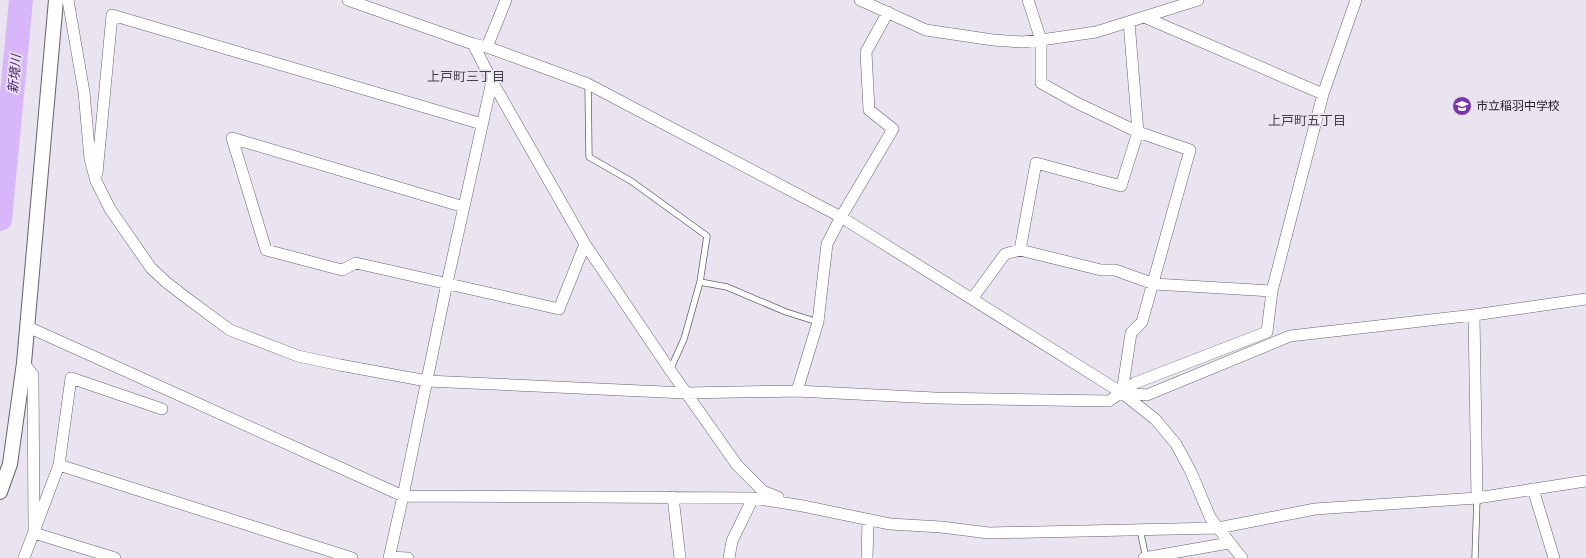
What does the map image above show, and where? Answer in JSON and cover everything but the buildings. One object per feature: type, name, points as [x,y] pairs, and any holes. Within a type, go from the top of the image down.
[{"type":"street","points":[[0,492],[10,464],[24,363],[56,0]]},
{"type":"street","points":[[68,0],[84,92],[90,158],[96,181],[110,209],[152,268],[188,300],[230,330],[298,356],[427,381],[685,393],[797,391],[935,398],[1109,401],[1135,383],[1267,332],[1272,291],[1323,94],[1356,0]]},
{"type":"street","points":[[348,0],[473,44],[487,47],[588,84],[841,217],[1122,393],[1155,419],[1176,444],[1191,472],[1210,517],[1242,558]]},
{"type":"street","points":[[487,47],[506,0]]},
{"type":"street","points":[[860,0],[926,30],[993,40],[1022,42],[1096,32],[1144,17],[1173,4],[1198,0]]},
{"type":"street","points":[[1028,0],[1041,40],[1041,83],[1077,103],[1138,132],[1190,150],[1154,284],[1142,322],[1130,333],[1122,393]]},
{"type":"street","points":[[797,391],[818,322],[827,244],[841,217],[893,129],[869,110],[866,52],[888,12]]},
{"type":"street","points":[[96,181],[112,15],[482,124]]},
{"type":"street","points":[[1144,17],[1323,94]]},
{"type":"street","points":[[1020,250],[1036,163],[1121,186],[1138,132],[1129,22]]},
{"type":"street","points":[[473,44],[492,81],[585,244],[685,393],[737,465],[763,491],[804,506]]},
{"type":"street","points":[[408,558],[389,557],[447,283],[492,81]]},
{"type":"street","points":[[464,207],[232,138],[266,250],[342,270],[356,263],[559,309],[585,244]]},
{"type":"street","points":[[972,299],[1005,254],[1020,250],[1101,270],[1115,270],[1154,284],[1272,291]]},
{"type":"street","points":[[1122,393],[1147,395],[1290,336],[1474,315],[1586,300]]},
{"type":"street","points":[[1474,315],[1477,498]]},
{"type":"street","points":[[28,327],[403,496],[753,498],[804,506],[890,524],[989,533],[1218,528],[1316,509],[1477,498],[1586,481]]},
{"type":"street","points":[[24,363],[33,375],[34,532]]},
{"type":"street","points":[[24,558],[59,465],[71,378],[162,409]]},
{"type":"street","points":[[59,465],[352,558]]},
{"type":"street","points":[[1533,489],[1554,558]]},
{"type":"street","points":[[673,497],[680,558]]},
{"type":"street","points":[[729,558],[732,541],[753,498]]},
{"type":"street","points":[[867,558],[868,520]]},
{"type":"street","points":[[34,532],[115,558]]},
{"type":"street","points":[[1145,558],[1229,543]]},
{"type":"lane","points":[[588,84],[589,157],[631,181],[707,236],[700,282],[684,339],[670,370]]},
{"type":"lane","points":[[700,282],[728,287],[786,312],[818,322]]},
{"type":"lane","points":[[1475,558],[1477,498]]},
{"type":"lane","points":[[1140,530],[1145,558]]},
{"type":"waterway","name":"新境川","points":[[0,219],[21,0]]},
{"type":"place","name":"市立稲羽中学校","points":[[1462,106]]},
{"type":"district","name":"上戸町三丁目","points":[[466,76]]},
{"type":"district","name":"上戸町五丁目","points":[[1307,120]]}]
